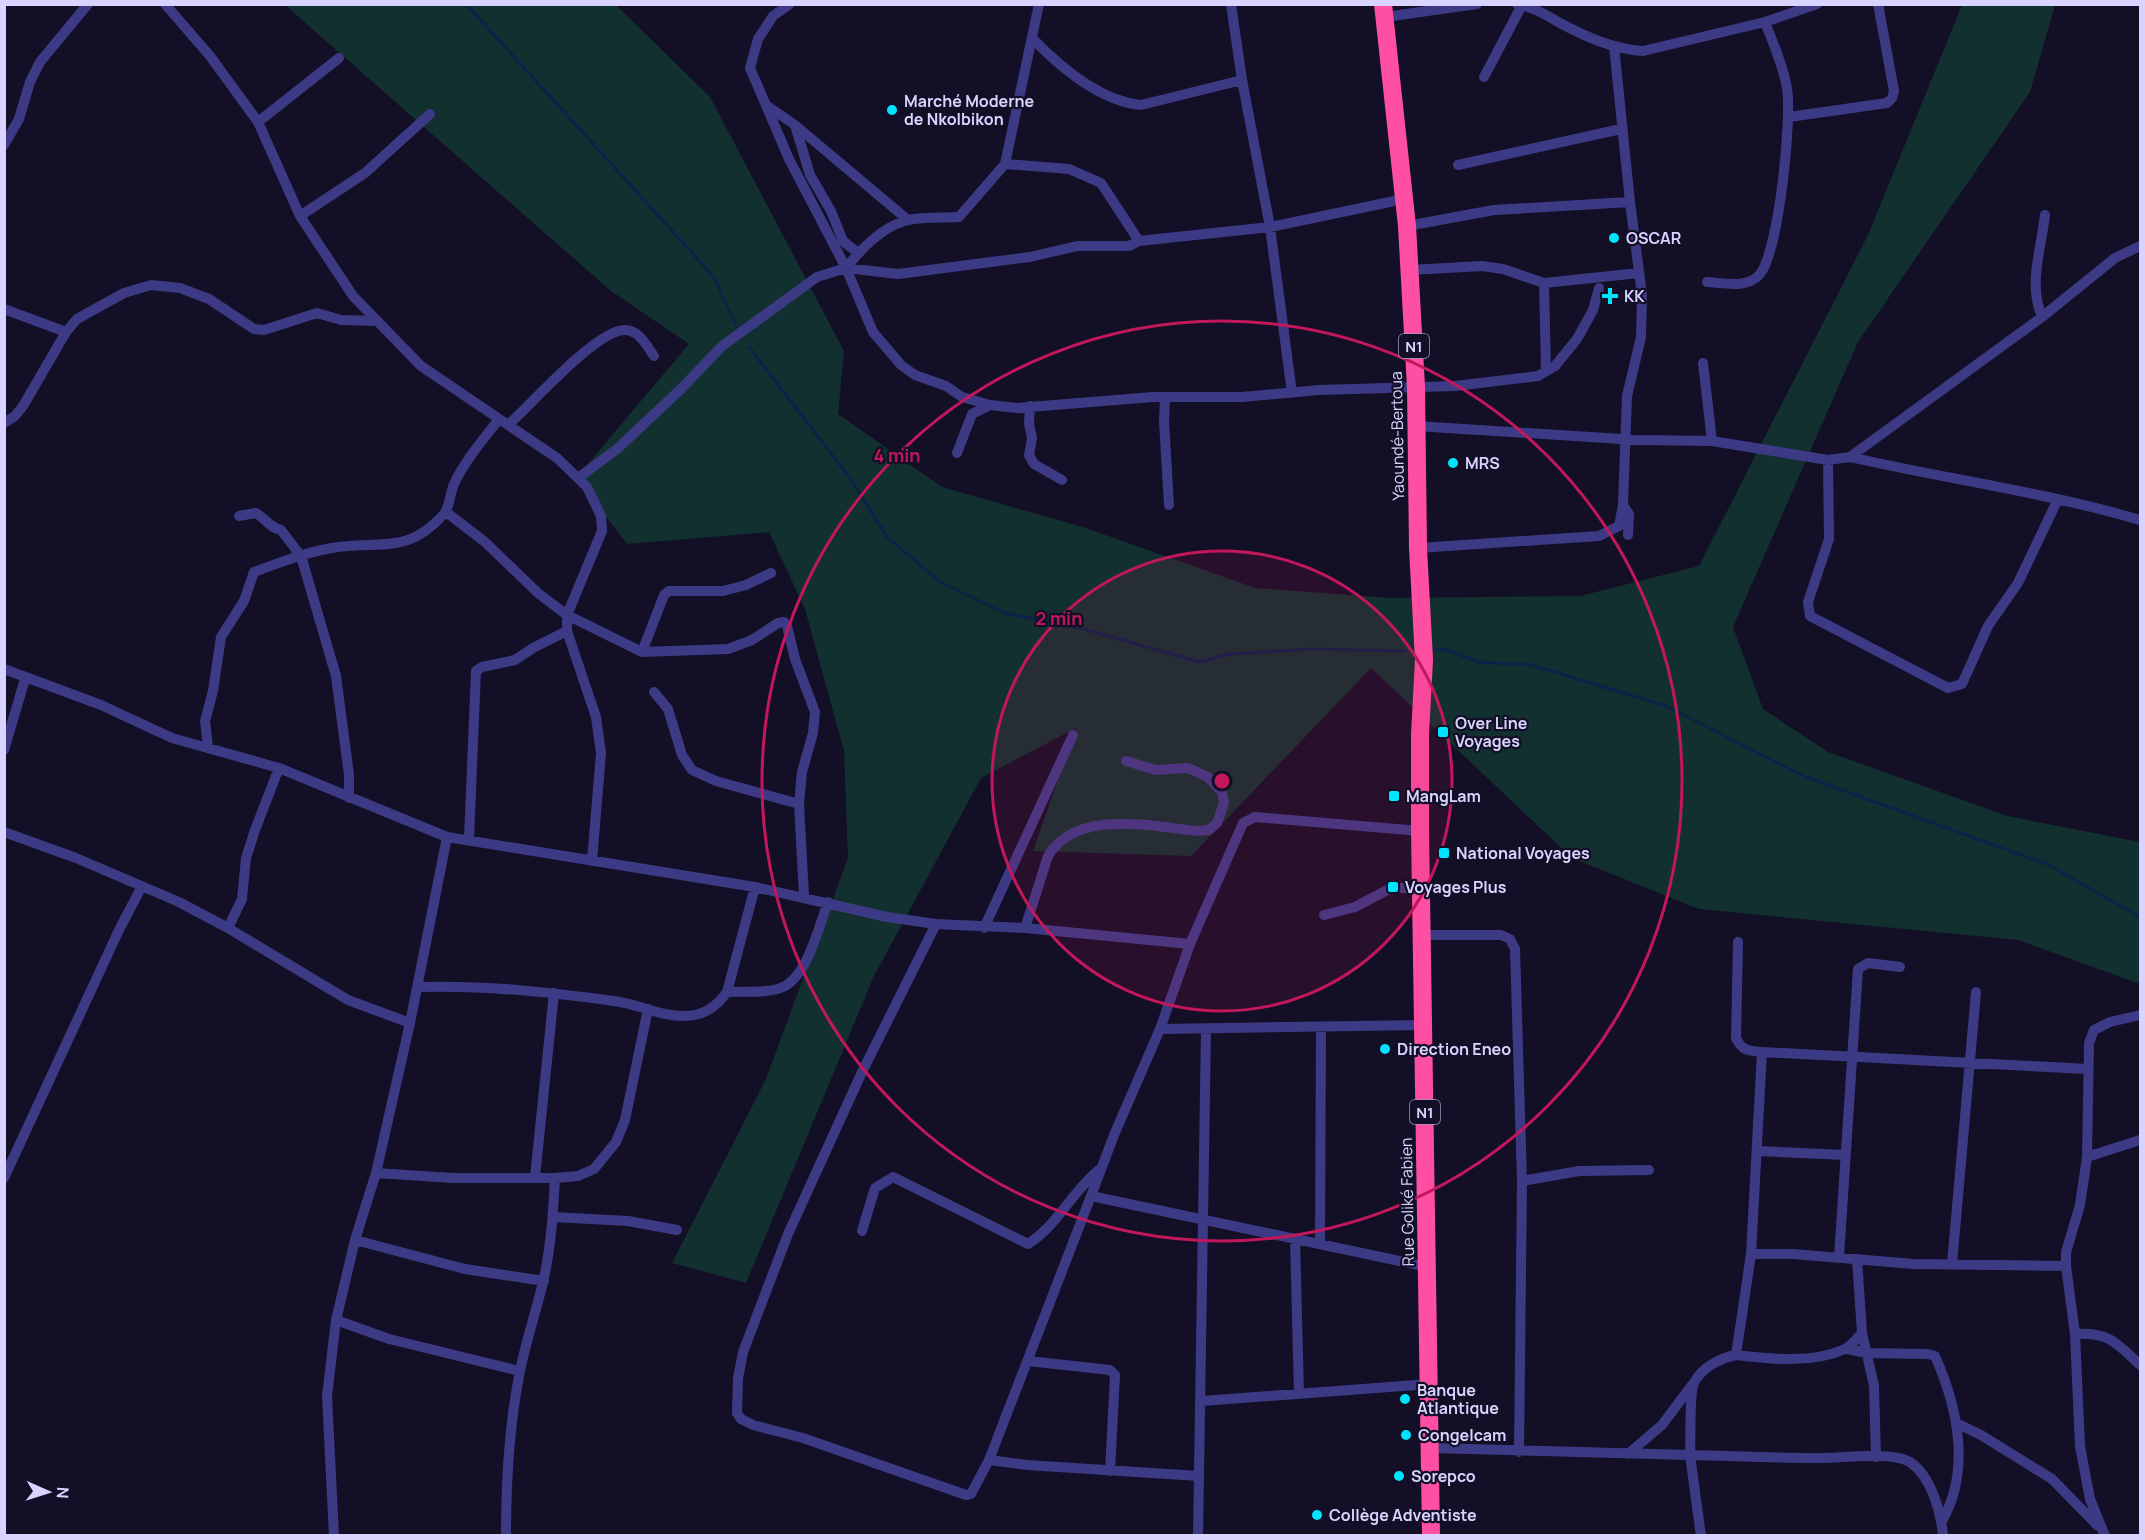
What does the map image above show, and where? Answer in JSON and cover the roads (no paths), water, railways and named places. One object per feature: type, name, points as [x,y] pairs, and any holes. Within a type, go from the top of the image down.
[{"type":"highway","name":"Yaoundé-Bertoua","points":[[1384,11],[1410,270],[1424,660],[1422,689]]},
{"type":"highway","name":"Rue Goliké Fabien","points":[[1422,689],[1420,831],[1431,1536]]},
{"type":"street","points":[[4,145],[19,119],[40,62],[87,4]]},
{"type":"street","points":[[165,4],[210,56],[258,122],[300,216],[341,279],[376,321],[421,366],[557,458],[587,487],[601,516],[602,531],[567,615],[567,631],[596,717],[602,753],[592,861]]},
{"type":"street","points":[[790,4],[773,16],[758,39],[750,68],[789,159],[846,268],[873,332],[901,365],[915,375],[946,386],[962,397],[990,405],[1030,406],[1153,397],[1165,399],[1455,386],[1538,376],[1556,366],[1576,339],[1593,310],[1599,288]]},
{"type":"street","points":[[846,268],[858,253],[886,230],[908,220],[960,217],[1005,164],[1016,101],[1039,4]]},
{"type":"street","points":[[1231,4],[1242,80],[1270,227],[1292,393]]},
{"type":"street","points":[[1384,11],[1477,4]]},
{"type":"street","points":[[1484,77],[1525,5],[1584,36],[1614,46],[1643,51],[1765,22],[1817,4]]},
{"type":"street","points":[[1789,117],[1887,103],[1892,98],[1894,91],[1878,4]]},
{"type":"street","points":[[1707,282],[1739,284],[1750,281],[1760,274],[1768,259],[1775,227],[1789,117],[1782,65],[1765,22]]},
{"type":"street","points":[[1032,38],[1060,67],[1128,104],[1141,105],[1242,80]]},
{"type":"street","points":[[1419,548],[1599,536],[1619,526],[1623,505],[1627,396],[1641,337],[1642,295],[1621,129],[1614,46]]},
{"type":"street","points":[[258,122],[339,58]]},
{"type":"street","points":[[766,105],[795,124],[908,220]]},
{"type":"street","points":[[300,216],[366,173],[430,114]]},
{"type":"street","points":[[795,124],[810,175],[831,211],[843,241],[858,253]]},
{"type":"street","points":[[1458,165],[1621,129]]},
{"type":"street","points":[[1005,164],[1069,170],[1101,183],[1139,241]]},
{"type":"street","points":[[578,478],[617,450],[722,346],[817,277],[846,268],[898,274],[1030,257],[1077,246],[1129,246],[1139,241],[1270,227],[1404,199]]},
{"type":"street","points":[[1407,226],[1494,210],[1630,202]]},
{"type":"street","points":[[2042,318],[2036,302],[2034,283],[2045,215]]},
{"type":"street","points":[[1850,457],[2042,318],[2115,258],[2140,246]]},
{"type":"street","points":[[1410,270],[1482,266],[1503,269],[1544,283],[1639,273]]},
{"type":"street","points":[[1544,283],[1546,371]]},
{"type":"street","points":[[4,423],[15,416],[23,406],[66,332],[77,319],[124,293],[151,285],[180,288],[209,299],[254,329],[264,330],[317,313],[341,320],[376,321]]},
{"type":"street","points":[[4,309],[66,332]]},
{"type":"street","points":[[208,747],[204,721],[213,692],[220,637],[244,601],[254,572],[301,556],[338,547],[402,543],[421,534],[446,512],[453,485],[466,462],[504,422],[592,344],[611,333],[626,329],[639,334],[654,356]]},
{"type":"street","points":[[1702,363],[1712,441]]},
{"type":"street","points":[[1165,399],[1164,422],[1169,505]]},
{"type":"street","points":[[957,453],[972,414],[990,405]]},
{"type":"street","points":[[1030,406],[1029,424],[1032,438],[1029,455],[1034,464],[1062,480]]},
{"type":"street","points":[[1416,426],[1625,439],[1712,441],[1828,460],[1850,457],[1926,475],[2058,500],[2140,520]]},
{"type":"street","points":[[1828,460],[1828,539],[1808,602],[1810,616],[1948,688],[1962,684],[1988,626],[2018,583],[2058,500]]},
{"type":"street","points":[[1623,505],[1629,514],[1628,535]]},
{"type":"street","points":[[446,512],[477,535],[539,594],[567,615],[642,652],[728,649],[752,640],[778,623],[784,622],[788,626],[795,659],[815,712],[813,733],[802,772],[799,804],[804,896]]},
{"type":"street","points":[[239,516],[256,513],[263,517],[274,529],[281,530],[301,556],[336,676],[349,775],[349,798]]},
{"type":"street","points":[[642,652],[664,595],[669,591],[723,591],[746,585],[771,573]]},
{"type":"street","points":[[469,839],[476,671],[482,667],[515,660],[567,631]]},
{"type":"street","points":[[5,669],[25,679],[101,705],[172,738],[279,768],[447,837],[755,887],[804,896],[887,917],[936,924],[984,928],[1025,928],[1191,944]]},
{"type":"street","points":[[4,750],[25,679]]},
{"type":"street","points":[[654,692],[668,709],[682,755],[692,770],[716,781],[799,804]]},
{"type":"street","points":[[984,928],[1073,735]]},
{"type":"street","points":[[1025,928],[1048,856],[1054,846],[1082,829],[1114,824],[1198,831],[1209,830],[1217,823],[1224,803],[1222,792],[1208,777],[1188,768],[1156,770],[1126,761]]},
{"type":"street","points":[[228,928],[242,899],[246,858],[279,768]]},
{"type":"street","points":[[936,924],[862,1072],[788,1234],[743,1352],[738,1378],[738,1413],[744,1422],[813,1441],[966,1495],[975,1491],[989,1460],[1100,1169],[1160,1029],[1191,944],[1243,824],[1248,818],[1420,831]]},
{"type":"street","points":[[4,832],[142,886],[228,928],[348,1000],[410,1023]]},
{"type":"street","points":[[334,1536],[327,1396],[336,1320],[355,1240],[376,1173],[418,987],[447,837]]},
{"type":"street","points":[[4,1178],[10,1153],[142,886]]},
{"type":"street","points":[[418,987],[463,986],[554,993],[684,1016],[704,1013],[718,1004],[727,992],[755,887]]},
{"type":"street","points":[[1324,915],[1355,907],[1393,887],[1421,890]]},
{"type":"street","points":[[727,992],[770,990],[783,987],[794,980],[803,967],[828,902]]},
{"type":"street","points":[[1422,935],[1502,935],[1510,939],[1515,949],[1522,1181],[1520,1452]]},
{"type":"street","points":[[1737,942],[1736,1038],[1741,1047],[1748,1051],[2087,1068]]},
{"type":"street","points":[[1839,1257],[1851,1086],[1850,1056],[1858,969],[1869,963],[1900,967]]},
{"type":"street","points":[[1952,1264],[1976,992]]},
{"type":"street","points":[[535,1177],[554,993]]},
{"type":"street","points":[[376,1173],[453,1178],[555,1178],[578,1176],[594,1168],[616,1142],[625,1120],[648,1009]]},
{"type":"street","points":[[2103,1532],[2090,1499],[2080,1446],[2075,1334],[2066,1252],[2080,1205],[2087,1157],[2089,1043],[2094,1030],[2110,1022],[2140,1015]]},
{"type":"street","points":[[1160,1029],[1424,1025]]},
{"type":"street","points":[[1320,1244],[1321,1027]]},
{"type":"street","points":[[1197,1536],[1202,1401],[1201,1221],[1206,1029]]},
{"type":"street","points":[[1736,1355],[1751,1254],[1762,1052]]},
{"type":"street","points":[[2087,1157],[2140,1140]]},
{"type":"street","points":[[1758,1151],[1845,1155]]},
{"type":"street","points":[[862,1231],[875,1188],[893,1177],[1028,1244],[1045,1233],[1083,1182],[1100,1169]]},
{"type":"street","points":[[1522,1181],[1579,1171],[1649,1170]]},
{"type":"street","points":[[506,1536],[507,1480],[520,1371],[543,1281],[553,1217],[555,1178]]},
{"type":"street","points":[[1091,1196],[1428,1267]]},
{"type":"street","points":[[553,1217],[628,1221],[677,1230]]},
{"type":"street","points":[[1295,1239],[1299,1394]]},
{"type":"street","points":[[355,1240],[465,1269],[543,1281]]},
{"type":"street","points":[[1751,1254],[1839,1257],[1914,1264],[2066,1266]]},
{"type":"street","points":[[1857,1259],[1862,1333],[1874,1386],[1876,1457]]},
{"type":"street","points":[[336,1320],[400,1342],[520,1371]]},
{"type":"street","points":[[1846,1349],[1862,1333]]},
{"type":"street","points":[[2075,1334],[2097,1333],[2116,1342],[2140,1365]]},
{"type":"street","points":[[1628,1454],[1662,1425],[1708,1367],[1726,1357],[1736,1355],[1800,1359],[1846,1349],[1867,1353],[1928,1354],[1935,1356],[1956,1423],[1960,1462],[1953,1502],[1942,1521]]},
{"type":"street","points":[[1028,1360],[1110,1370],[1115,1375],[1110,1471]]},
{"type":"street","points":[[1202,1401],[1429,1384]]},
{"type":"street","points":[[1693,1384],[1690,1455],[1701,1536]]},
{"type":"street","points":[[1956,1423],[1981,1434],[2052,1479],[2103,1532]]},
{"type":"street","points":[[1430,1448],[1520,1452],[1876,1457],[1909,1461],[1922,1474],[1942,1521],[1943,1536]]},
{"type":"street","points":[[989,1460],[1199,1476]]},
{"type":"waterway","points":[[466,4],[714,277],[736,326]]},
{"type":"waterway","points":[[749,347],[850,478],[887,537],[939,581],[1004,613],[1080,628],[1200,662],[1229,654],[1311,649],[1405,651]]},
{"type":"waterway","points":[[1436,649],[1447,650],[1478,662],[1532,665],[1666,706],[1806,777],[2049,865],[2140,917]]},
{"type":"place","name":"Marché Moderne de Nkolbikon","points":[[892,110]]},
{"type":"place","name":"OSCAR","points":[[1614,238]]},
{"type":"place","name":"KK","points":[[1610,296]]},
{"type":"place","name":"MRS","points":[[1453,463]]},
{"type":"place","name":"Over Line Voyages","points":[[1443,732]]},
{"type":"place","name":"MangLam","points":[[1394,796]]},
{"type":"place","name":"National Voyages","points":[[1444,853]]},
{"type":"place","name":"Voyages Plus","points":[[1393,887]]},
{"type":"place","name":"Direction Eneo","points":[[1385,1049]]},
{"type":"place","name":"Banque Atlantique","points":[[1405,1399]]},
{"type":"place","name":"Congelcam","points":[[1406,1435]]},
{"type":"place","name":"Sorepco","points":[[1399,1476]]},
{"type":"place","name":"Collège Adventiste","points":[[1317,1515]]}]
